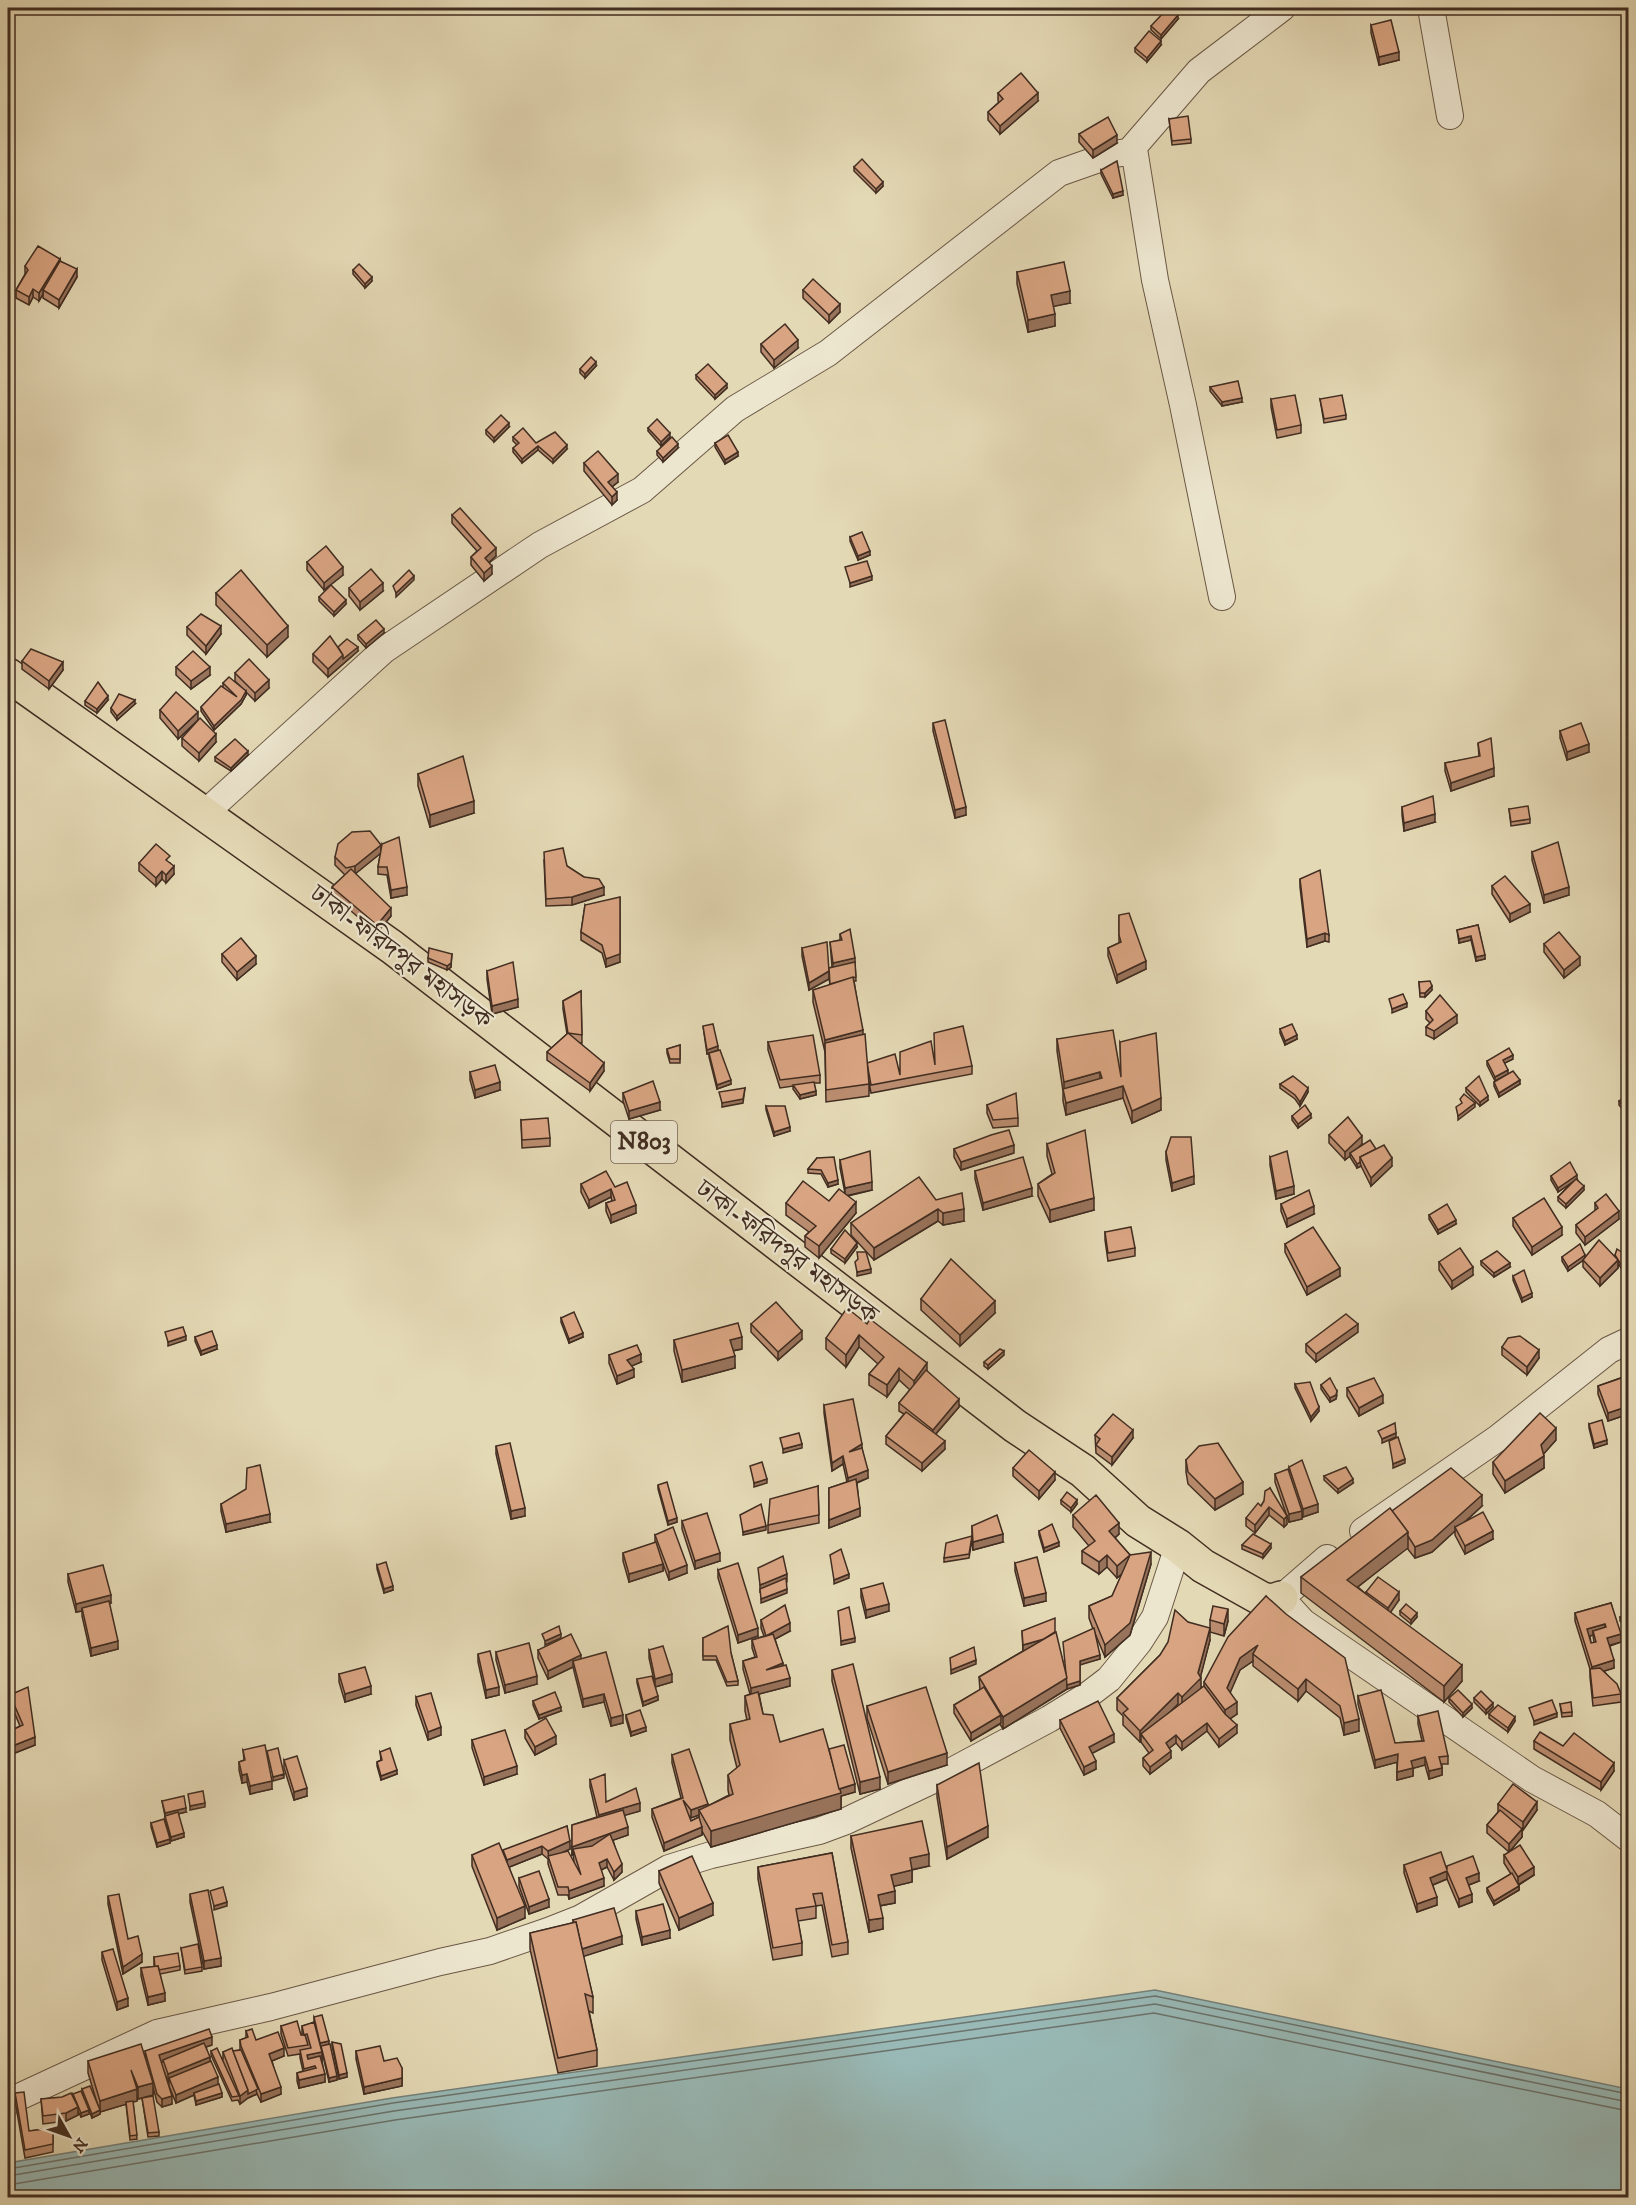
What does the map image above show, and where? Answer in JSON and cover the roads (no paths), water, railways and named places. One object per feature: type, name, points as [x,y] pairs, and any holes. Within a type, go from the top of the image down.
[{"type":"highway","name":"ঢাকা-ফরিদপুর মহাসড়ক","points":[[8,675],[392,947],[996,1412],[1083,1471],[1138,1521],[1178,1546],[1203,1566],[1262,1599],[1272,1601],[1281,1598]]},
{"type":"street","points":[[1129,152],[1199,71],[1282,8]]},
{"type":"street","points":[[1431,8],[1450,116]]},
{"type":"street","points":[[204,814],[384,650],[540,545],[642,490],[735,409],[828,353],[1059,173],[1113,154],[1129,152],[1135,155],[1155,280],[1222,597]]},
{"type":"street","points":[[1629,1341],[1609,1350],[1498,1438],[1349,1541],[1281,1598],[1312,1629],[1532,1779],[1597,1815],[1629,1838]]},
{"type":"street","points":[[8,2102],[158,2033],[271,2007],[490,1951],[548,1931],[581,1918],[669,1868],[711,1855],[819,1831],[846,1821],[951,1772],[1049,1719],[1109,1679],[1139,1642],[1155,1617],[1178,1546]]},
{"type":"water","points":[[1155,1990],[1628,2089],[1628,2197],[8,2197],[8,2163],[392,2098]]}]
